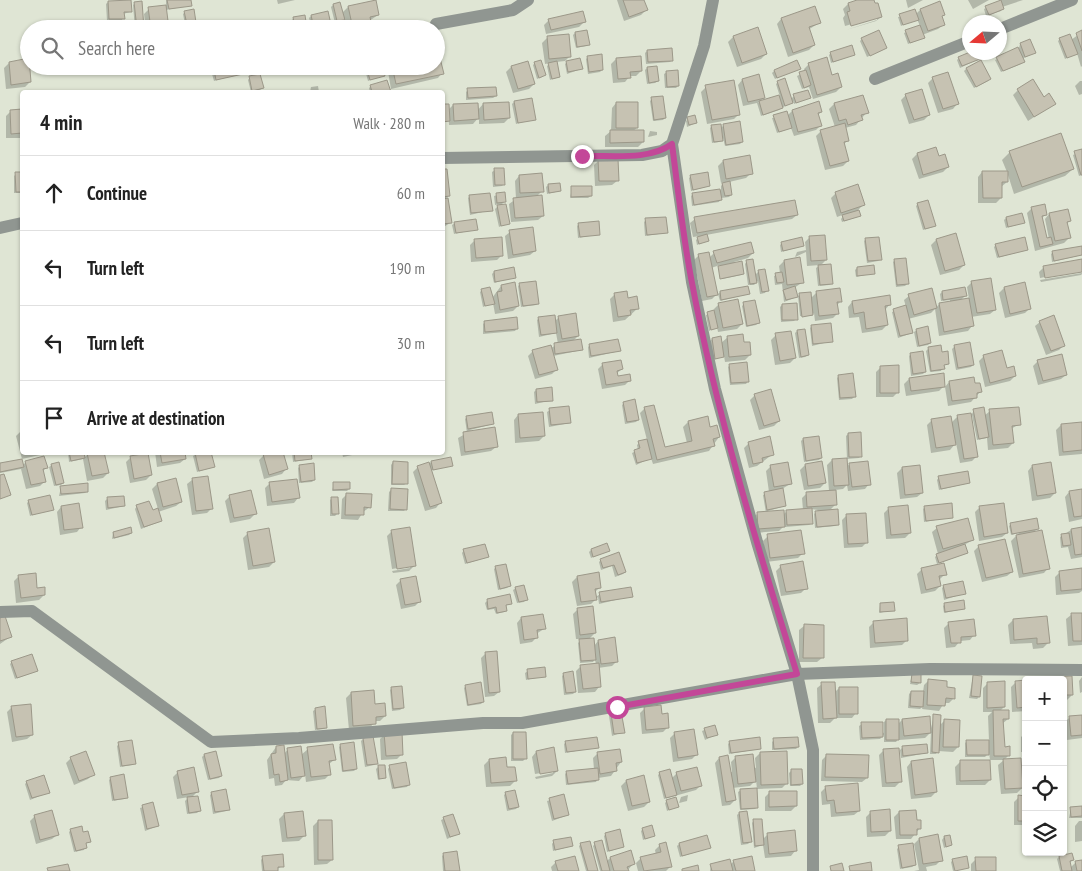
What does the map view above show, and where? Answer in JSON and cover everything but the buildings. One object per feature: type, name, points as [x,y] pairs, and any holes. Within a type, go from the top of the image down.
[{"type":"street","points":[[445,22],[513,10],[528,0]]},
{"type":"street","points":[[714,0],[704,46],[672,144],[692,282],[715,389],[757,542],[797,674],[813,750],[813,871]]},
{"type":"street","points":[[1007,26],[1072,0]]},
{"type":"street","points":[[875,79],[962,44]]},
{"type":"street","points":[[445,158],[642,155],[662,151],[672,144]]},
{"type":"street","points":[[0,228],[20,223]]},
{"type":"street","points":[[0,612],[32,611],[211,742],[549,720],[797,674],[930,669],[1082,670]]},
{"type":"route","points":[[582,156],[642,155],[662,151],[672,144],[692,282],[715,389],[757,542],[797,674],[617,707]]}]
